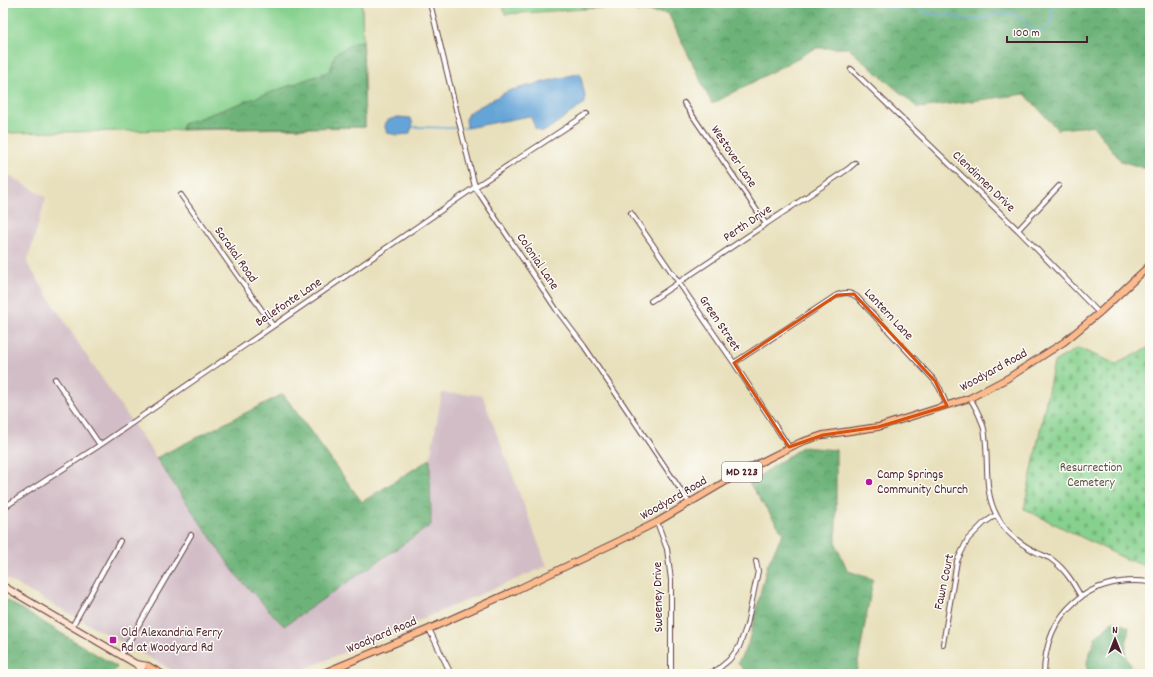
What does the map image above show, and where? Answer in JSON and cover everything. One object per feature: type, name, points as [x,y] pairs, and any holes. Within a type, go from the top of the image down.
[{"type":"main road","name":"Woodyard Road","points":[[321,674],[429,629],[516,590],[657,522],[789,447],[810,438],[878,427],[970,398],[1008,378],[1064,342],[1100,313],[1150,265]]},
{"type":"main road","points":[[3,586],[136,664],[146,674]]},
{"type":"main road","points":[[136,664],[148,666],[162,674]]},
{"type":"main road","points":[[148,666],[158,674]]},
{"type":"street","name":"Colonial Lane","points":[[430,3],[475,187],[556,309],[584,346],[690,504]]},
{"type":"street","name":"Clendinnen Drive","points":[[851,69],[1018,230],[1100,313]]},
{"type":"street","name":"Westover Lane","points":[[684,103],[766,224]]},
{"type":"street","name":"Bellefonte Lane","points":[[3,508],[100,444],[475,187],[587,114]]},
{"type":"street","name":"Perth Drive","points":[[651,301],[855,163]]},
{"type":"street","points":[[1018,230],[1059,186]]},
{"type":"street","name":"Sarakal Road","points":[[181,194],[272,326]]},
{"type":"street","name":"Green Street","points":[[631,213],[789,447]]},
{"type":"street","name":"Lantern Lane","points":[[734,364],[837,295],[842,293],[850,293],[857,297],[935,381],[940,388],[946,406]]},
{"type":"street","points":[[55,379],[100,444]]},
{"type":"street","points":[[970,398],[979,414],[984,430],[988,488],[996,515],[1006,529],[1018,541],[1033,551],[1050,559],[1064,571],[1071,579],[1081,597]]},
{"type":"street","name":"Fawn Court","points":[[943,644],[957,561],[968,538],[984,523],[996,515]]},
{"type":"street","name":"Sweeney Drive","points":[[657,522],[666,549],[671,580],[671,674]]},
{"type":"street","points":[[121,655],[191,535]]},
{"type":"street","points":[[73,626],[120,541]]},
{"type":"street","points":[[708,674],[717,670],[729,660],[739,647],[747,625],[758,571],[756,561]]},
{"type":"street","points":[[1044,674],[1046,654],[1052,631],[1068,607],[1096,588],[1107,584],[1133,580],[1150,582]]},
{"type":"street","points":[[429,629],[451,674]]},
{"type":"highlighted area","points":[[854,294],[935,381],[947,406],[878,427],[823,435],[789,447],[734,363],[837,295]]},
{"type":"shaded area","points":[[3,172],[46,197],[27,263],[84,352],[237,576],[431,525],[430,459],[442,393],[482,395],[547,566],[293,674],[179,674],[3,577]]},
{"type":"green space","points":[[3,3],[362,3],[365,127],[3,133]]},
{"type":"green space","points":[[502,3],[582,3],[583,9],[505,14]]},
{"type":"green space","points":[[582,3],[1150,3],[1150,170],[1121,161],[1093,126],[1057,129],[1025,94],[918,108],[848,48],[816,48],[712,104],[668,13],[637,11],[626,6],[583,9]]},
{"type":"green space","points":[[363,41],[365,127],[182,129],[183,124],[330,71],[335,54],[356,42]]},
{"type":"green space","name":"Resurrection Cemetery","points":[[1150,347],[1150,568],[1124,558],[1024,509],[1054,362],[1078,348],[1116,364]]},
{"type":"green space","points":[[283,394],[362,502],[430,459],[431,525],[284,626],[237,576],[156,458]]},
{"type":"green space","points":[[802,447],[836,450],[836,545],[848,571],[873,579],[856,674],[747,674],[738,663],[748,644],[767,566],[783,533],[749,483]]},
{"type":"green space","points":[[3,598],[117,667],[112,674],[3,674]]},
{"type":"green space","points":[[1112,621],[1129,627],[1125,653],[1133,674],[1087,674],[1087,662],[1095,638]]},
{"type":"water","points":[[580,73],[585,103],[545,131],[538,131],[529,116],[467,128],[466,119],[468,113],[508,91]]},
{"type":"water","points":[[399,117],[410,118],[412,120],[412,126],[409,134],[398,135],[387,133],[385,125],[387,121]]},
{"type":"waterway","points":[[876,3],[894,8],[912,6],[928,13],[972,20],[982,19],[1001,13],[1011,13],[1037,31],[1042,31],[1052,23],[1053,17],[1050,3]]},
{"type":"waterway","points":[[413,127],[456,128]]},
{"type":"place","name":"Camp Springs Community Church","points":[[869,482]]},
{"type":"place","name":"Old Alexandria Ferry Rd at Woodyard Rd","points":[[113,640]]}]
